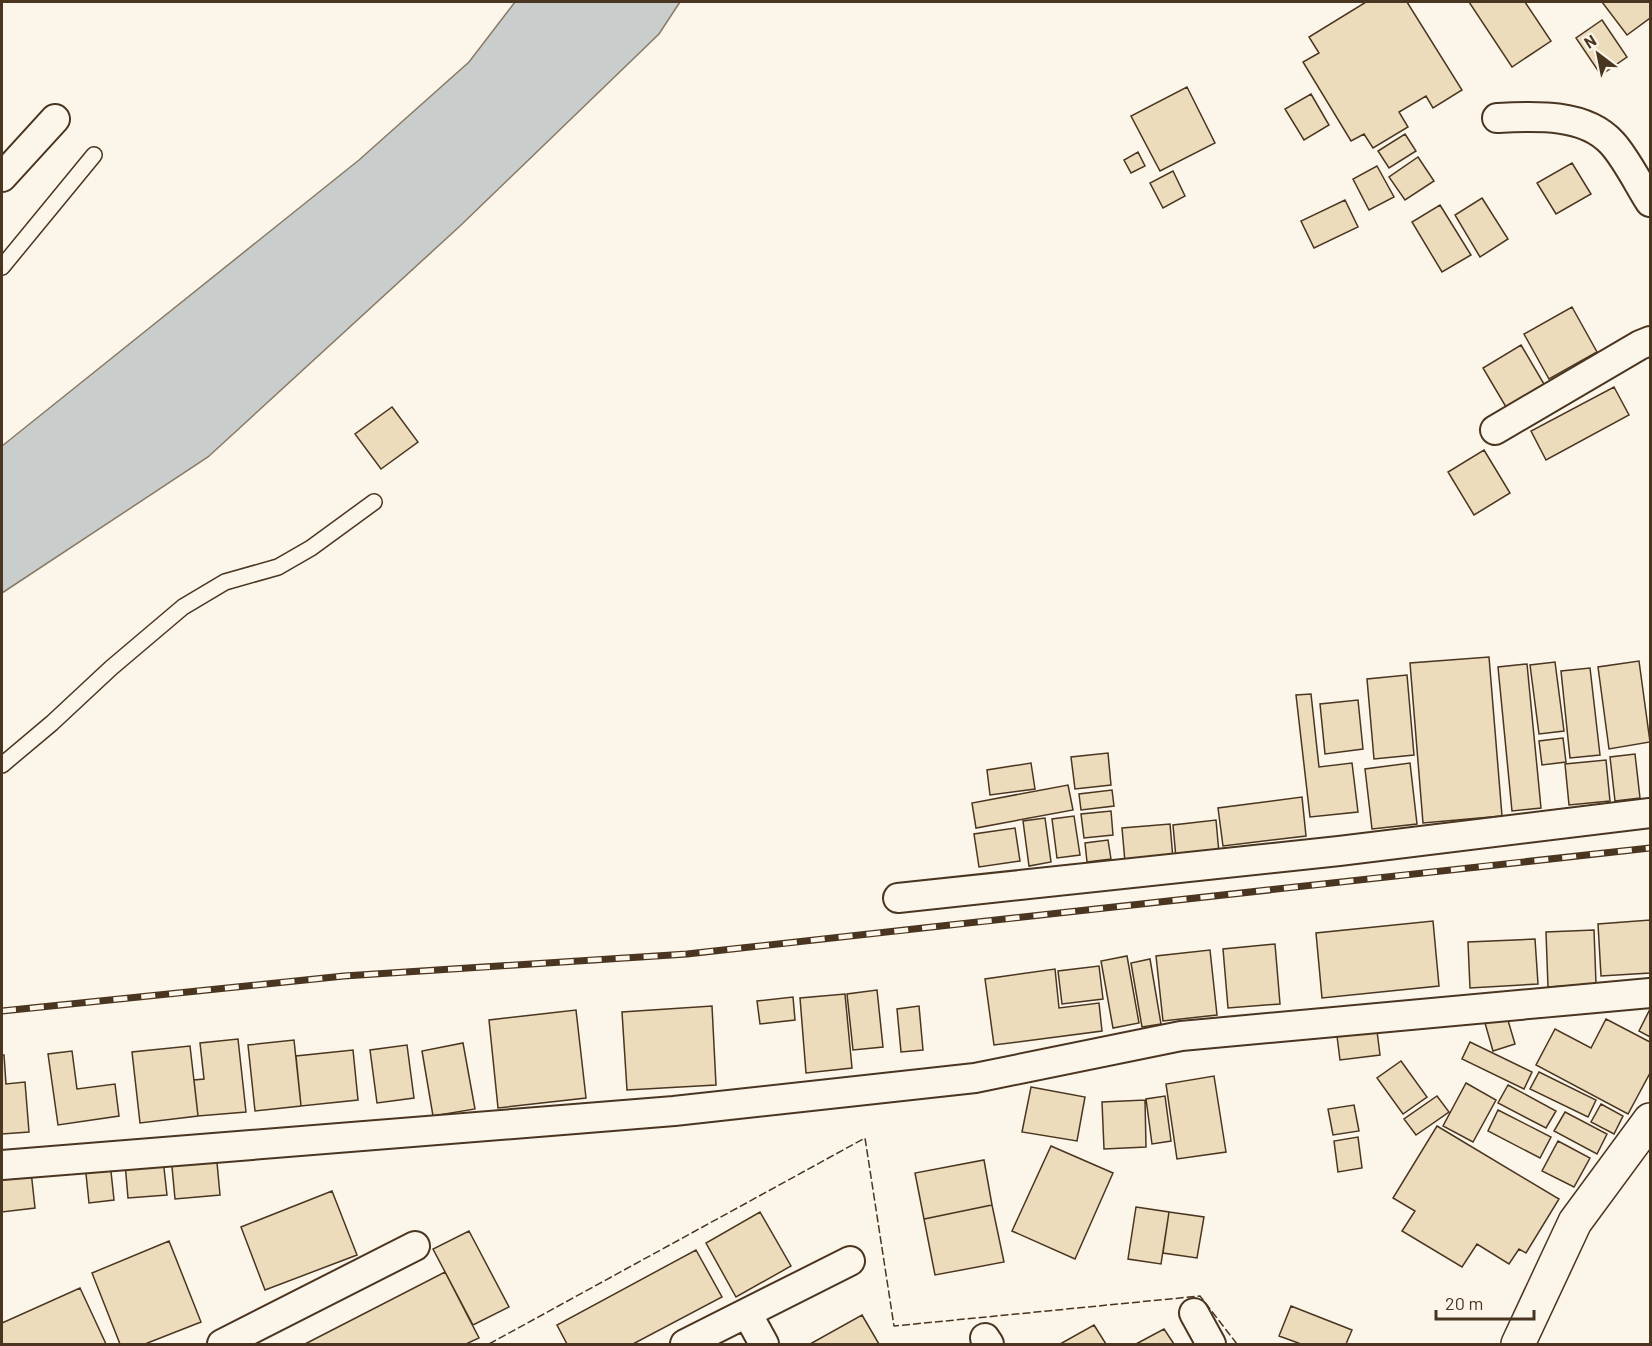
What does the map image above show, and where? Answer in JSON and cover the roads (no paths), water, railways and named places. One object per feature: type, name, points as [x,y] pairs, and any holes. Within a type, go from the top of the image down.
[{"type":"street","points":[[1497,118],[1531,116],[1563,120],[1589,127],[1612,143],[1650,202]]},
{"type":"street","points":[[2,177],[55,119]]},
{"type":"street","points":[[1495,429],[1650,341]]},
{"type":"street","points":[[898,898],[1339,851],[1650,813]]},
{"type":"street","points":[[2,1166],[686,1109],[975,1078],[1181,1036],[1650,993]]},
{"type":"street","points":[[1518,1344],[1575,1222],[1650,1120]]},
{"type":"street","points":[[222,1344],[415,1246]]},
{"type":"street","points":[[685,1344],[850,1261]]},
{"type":"street","points":[[747,1313],[764,1344]]},
{"type":"street","points":[[1194,1313],[1211,1344]]},
{"type":"lane","points":[[2,267],[94,155]]},
{"type":"lane","points":[[2,765],[183,607],[225,582],[278,567],[311,548],[374,502]]},
{"type":"railway","points":[[2,1011],[344,976],[687,954],[1650,848]]}]
